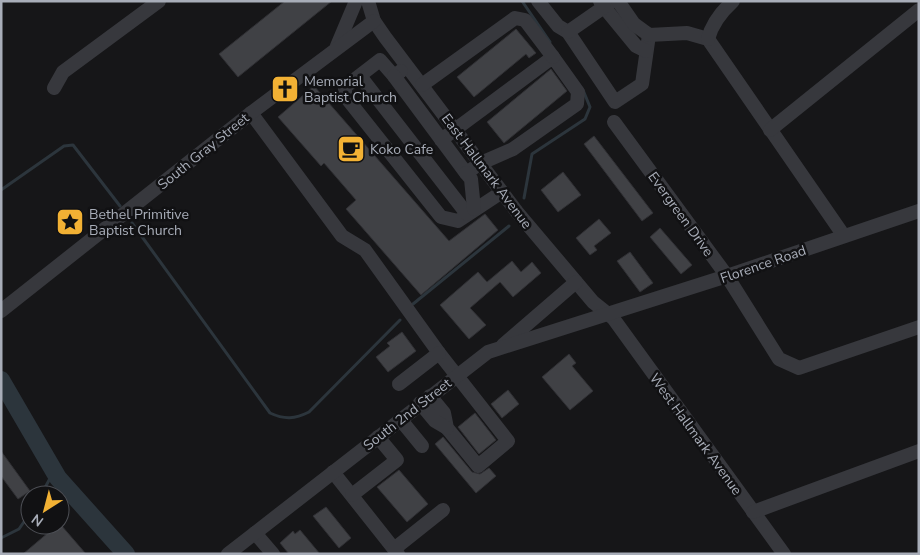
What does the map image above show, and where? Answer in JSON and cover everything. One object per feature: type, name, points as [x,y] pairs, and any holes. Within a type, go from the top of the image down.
[{"type":"street","points":[[54,88],[63,72],[159,1]]},
{"type":"street","points":[[336,50],[356,1]]},
{"type":"street","name":"East Hallmark Avenue","points":[[368,1],[374,20],[502,192],[576,282],[608,315]]},
{"type":"street","points":[[538,1],[558,26],[568,32],[615,102],[642,84],[649,35]]},
{"type":"street","points":[[708,39],[710,30],[720,13],[733,1]]},
{"type":"street","points":[[568,32],[612,2]]},
{"type":"street","points":[[612,2],[634,24],[649,35],[687,33],[708,39],[844,236]]},
{"type":"street","points":[[612,2],[636,46],[646,51]]},
{"type":"street","points":[[770,130],[919,10]]},
{"type":"street","points":[[422,85],[515,18],[525,20],[578,92],[577,104],[513,149],[481,163],[466,173]]},
{"type":"street","name":"South Gray Street","points":[[2,310],[250,113],[374,20]]},
{"type":"street","points":[[441,140],[553,56]]},
{"type":"street","points":[[470,212],[471,179],[380,60],[345,87],[345,96],[441,217],[458,220],[486,205],[502,192]]},
{"type":"street","points":[[394,76],[407,66]]},
{"type":"street","points":[[360,76],[470,212]]},
{"type":"street","points":[[250,113],[342,236],[365,250],[439,353],[508,441],[478,466],[447,428],[435,421],[425,399]]},
{"type":"street","name":"Evergreen Drive","points":[[614,122],[727,276],[780,359],[798,368],[919,327]]},
{"type":"street","name":"Florence Road","points":[[608,315],[919,211]]},
{"type":"street","points":[[499,349],[576,282]]},
{"type":"street","name":"South 2nd Street","points":[[228,554],[425,399],[488,352],[608,315]]},
{"type":"street","name":"West Hallmark Avenue","points":[[608,315],[784,554]]},
{"type":"street","points":[[399,384],[439,353]]},
{"type":"street","points":[[400,419],[422,446]]},
{"type":"street","points":[[352,495],[397,460],[378,437]]},
{"type":"street","points":[[753,512],[919,451]]},
{"type":"street","points":[[333,472],[396,551],[443,510]]},
{"type":"street","points":[[255,533],[273,554]]},
{"type":"building","points":[[285,1],[332,1],[238,77],[219,54]]},
{"type":"building","points":[[516,29],[536,53],[529,58],[526,54],[474,97],[457,77]]},
{"type":"building","points":[[551,69],[567,91],[504,143],[487,122]]},
{"type":"building","points":[[314,86],[449,241],[485,214],[498,230],[421,295],[346,209],[356,200],[324,163],[321,166],[278,117]]},
{"type":"building","points":[[594,136],[653,213],[642,221],[584,144]]},
{"type":"building","points":[[563,172],[581,195],[558,212],[541,190]]},
{"type":"building","points":[[599,219],[611,233],[594,246],[597,250],[590,255],[576,238]]},
{"type":"building","points":[[660,228],[692,265],[681,274],[650,237]]},
{"type":"building","points":[[630,252],[653,283],[640,292],[617,261]]},
{"type":"building","points":[[512,261],[521,272],[532,262],[541,273],[513,297],[500,282],[470,308],[486,325],[469,339],[440,305],[478,272],[487,282]]},
{"type":"building","points":[[402,332],[416,351],[388,372],[376,357],[390,346],[387,343]]},
{"type":"building","points":[[569,354],[576,363],[572,366],[593,391],[570,410],[542,377]]},
{"type":"building","points":[[508,390],[519,404],[502,418],[491,404]]},
{"type":"building","points":[[475,413],[496,440],[479,454],[458,427]]},
{"type":"building","points":[[443,437],[472,472],[480,474],[489,468],[496,476],[476,493],[435,444]]},
{"type":"building","points":[[1,451],[26,485],[20,485],[20,498],[18,499],[1,476]]},
{"type":"building","points":[[399,470],[428,504],[407,522],[377,487]]},
{"type":"building","points":[[326,507],[351,538],[339,548],[313,516]]},
{"type":"building","points":[[300,530],[320,554],[289,554],[280,543],[293,531],[295,534]]},
{"type":"building","points":[[45,535],[70,535],[86,554],[23,554]]},
{"type":"waterway","points":[[522,1],[550,42]]},
{"type":"waterway","points":[[524,198],[532,154],[585,119],[590,107],[583,90]]},
{"type":"waterway","points":[[1,190],[64,146],[73,145],[120,206]]},
{"type":"waterway","points":[[132,223],[270,413],[280,417],[290,418],[309,412],[400,320]]},
{"type":"waterway","points":[[413,304],[509,226]]},
{"type":"waterway","points":[[1,380],[58,478],[126,554]]},
{"type":"waterway","points":[[46,485],[54,471]]},
{"type":"waterway","points":[[1,538],[20,528]]},
{"type":"place","name":"Memorial Baptist Church","points":[[285,89]]},
{"type":"place","name":"Koko Cafe","points":[[351,149]]},
{"type":"place","name":"Bethel Primitive Baptist Church","points":[[70,222]]}]
